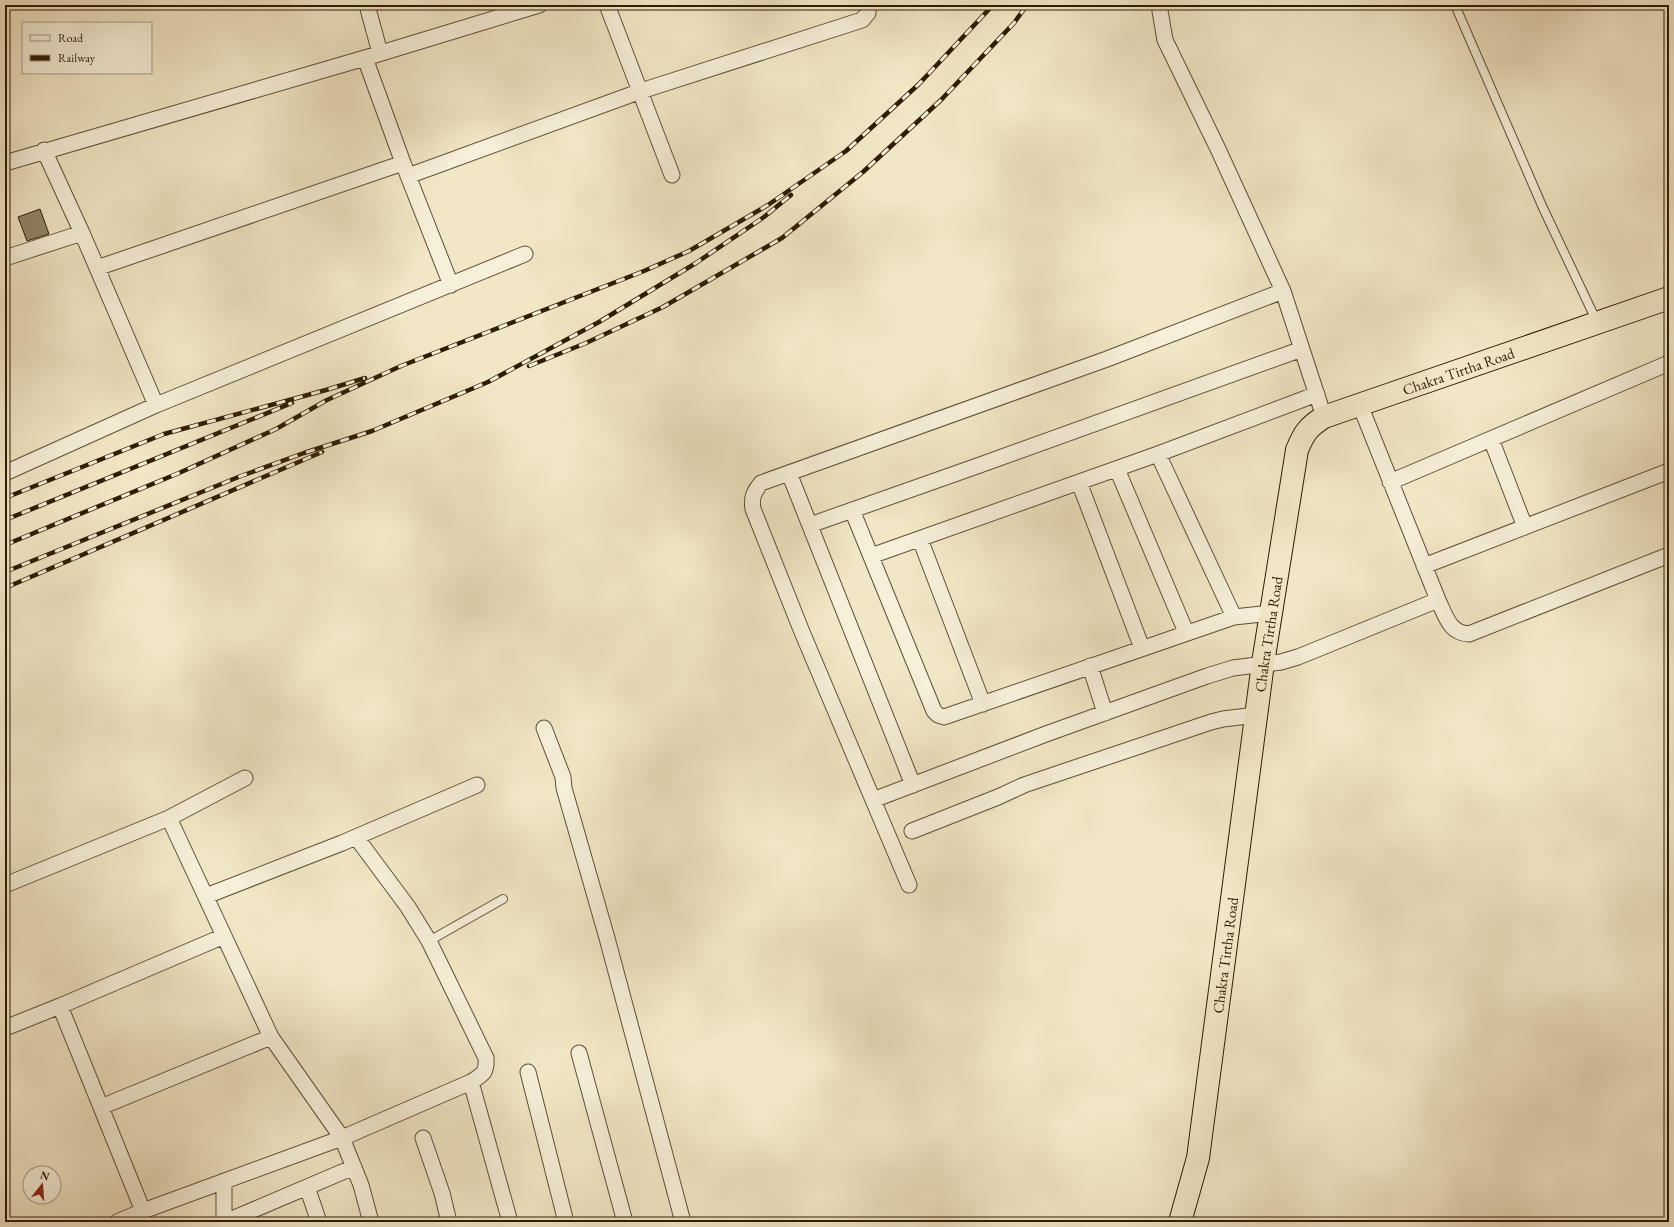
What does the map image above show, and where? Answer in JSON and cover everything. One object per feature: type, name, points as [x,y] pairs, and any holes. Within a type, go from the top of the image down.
[{"type":"highway","name":"Chakra Tirtha Road","points":[[1180,1222],[1198,1158],[1263,663],[1297,450],[1303,434],[1313,424],[1324,418],[1669,298]]},
{"type":"street","points":[[367,5],[380,53]]},
{"type":"street","points":[[5,163],[44,150],[365,58],[539,5]]},
{"type":"street","points":[[607,5],[641,90],[672,175]]},
{"type":"street","points":[[97,268],[405,170],[641,90],[862,20],[868,13],[868,5]]},
{"type":"street","points":[[1160,5],[1165,40],[1218,149],[1283,291],[1324,418]]},
{"type":"street","points":[[365,58],[405,170],[451,285]]},
{"type":"street","points":[[44,150],[82,233],[156,405]]},
{"type":"street","points":[[5,258],[82,233]]},
{"type":"street","points":[[5,472],[156,405],[525,254]]},
{"type":"street","points":[[909,885],[802,632],[753,509],[752,499],[755,490],[761,483],[1108,359],[1283,291]]},
{"type":"street","points":[[810,525],[1302,349]]},
{"type":"street","points":[[1390,482],[1669,363]]},
{"type":"street","points":[[871,556],[1117,469],[1317,394]]},
{"type":"street","points":[[1360,405],[1438,600],[1452,627],[1460,633],[1469,634],[1669,555]]},
{"type":"street","points":[[1491,439],[1525,527]]},
{"type":"street","points":[[1158,454],[1234,617]]},
{"type":"street","points":[[1117,469],[1186,632]]},
{"type":"street","points":[[1424,566],[1669,471]]},
{"type":"street","points":[[790,473],[913,785]]},
{"type":"street","points":[[1079,482],[1142,648]]},
{"type":"street","points":[[852,510],[934,710],[938,715],[944,717],[1186,632],[1234,617],[1271,613]]},
{"type":"street","points":[[920,539],[983,704]]},
{"type":"street","points":[[873,800],[1207,676],[1233,668],[1280,662],[1298,657],[1438,600]]},
{"type":"street","points":[[1090,666],[1105,713]]},
{"type":"street","points":[[912,831],[998,797],[1024,785],[1211,722],[1256,715]]},
{"type":"street","points":[[544,728],[563,777],[564,788],[607,938],[683,1222]]},
{"type":"street","points":[[5,885],[169,818],[245,778]]},
{"type":"street","points":[[206,896],[356,837],[477,785]]},
{"type":"street","points":[[169,818],[271,1036],[342,1138],[354,1167],[371,1222]]},
{"type":"street","points":[[117,1222],[143,1211],[342,1138],[471,1082],[485,1072],[487,1066],[486,1058],[429,942],[408,907],[356,837]]},
{"type":"street","points":[[5,1028],[224,936]]},
{"type":"street","points":[[60,1006],[143,1211]]},
{"type":"street","points":[[101,1107],[271,1036]]},
{"type":"street","points":[[579,1053],[625,1222]]},
{"type":"street","points":[[528,1072],[566,1222]]},
{"type":"street","points":[[471,1082],[510,1222]]},
{"type":"street","points":[[423,1138],[442,1193],[449,1222]]},
{"type":"street","points":[[224,1181],[225,1222],[354,1167]]},
{"type":"street","points":[[307,1187],[318,1222]]},
{"type":"lane","points":[[1455,5],[1543,208],[1598,323]]},
{"type":"lane","points":[[429,942],[503,899]]},
{"type":"building","points":[[40,209],[49,234],[27,241],[18,217]]},
{"type":"railway","points":[[5,545],[179,473],[276,429],[327,400],[401,366],[644,271],[689,251],[768,205],[846,151],[919,84],[993,5]]},
{"type":"railway","points":[[529,366],[586,343],[663,307],[782,238],[863,172],[941,100],[1014,23],[1027,5]]},
{"type":"railway","points":[[5,572],[241,476],[304,453],[372,431],[488,382],[599,322],[696,263],[764,217],[791,195]]},
{"type":"railway","points":[[5,498],[164,434],[365,378]]},
{"type":"railway","points":[[5,520],[292,403]]},
{"type":"railway","points":[[5,588],[322,452]]}]
